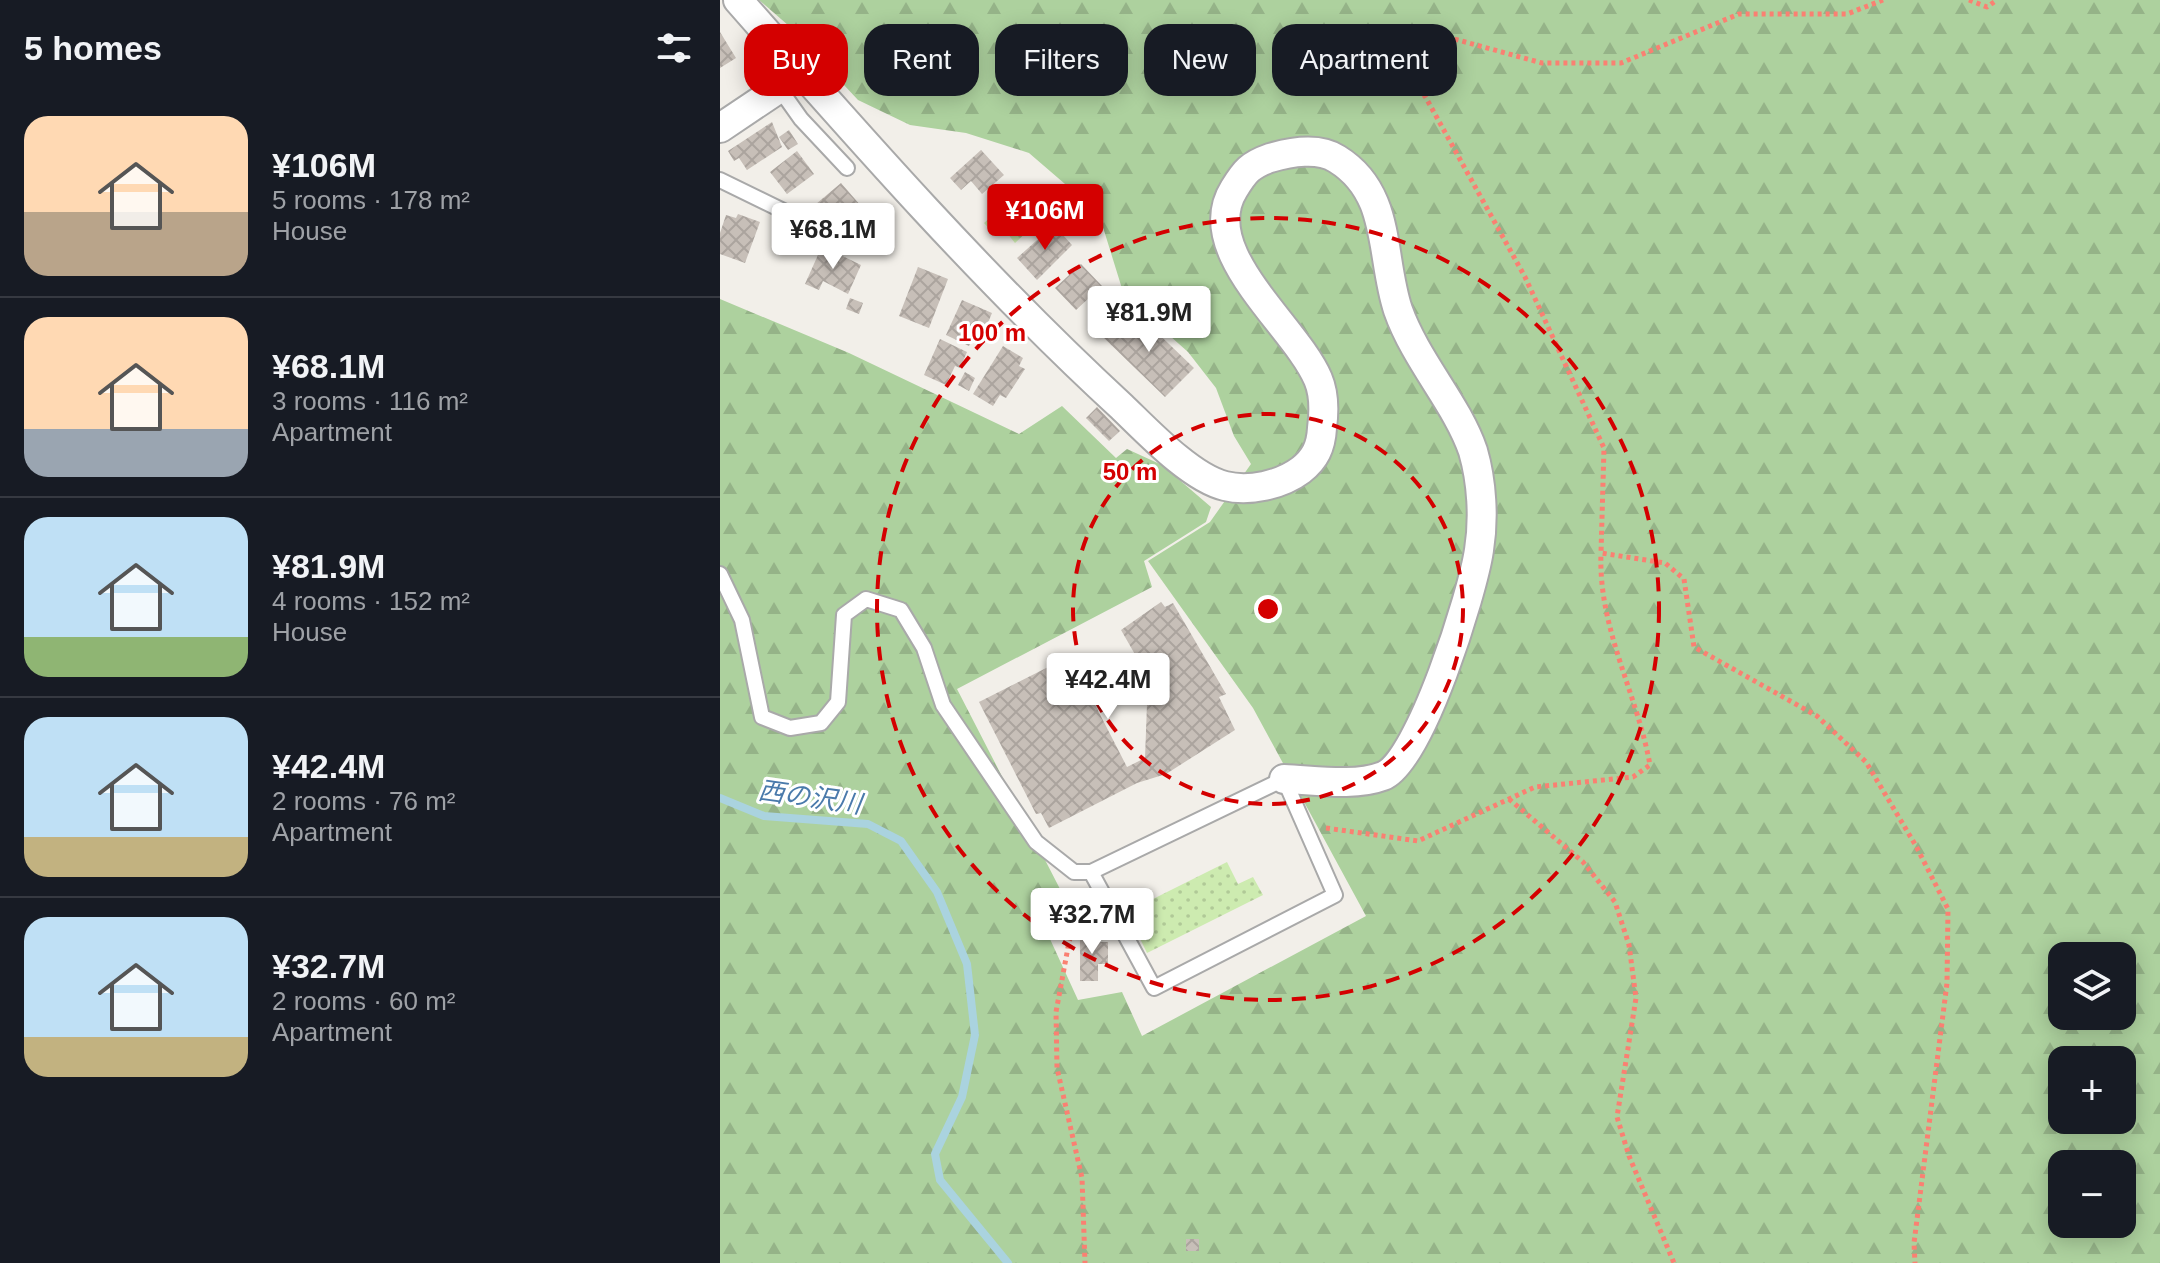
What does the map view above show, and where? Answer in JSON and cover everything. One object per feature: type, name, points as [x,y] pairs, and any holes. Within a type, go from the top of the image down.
[{"type":"street","points":[[738,0],[754,24]]},
{"type":"street","points":[[720,128],[768,96]]},
{"type":"street","points":[[806,96],[1013,304],[1159,441],[1224,486],[1269,486],[1292,477],[1311,462],[1321,445],[1324,415],[1319,381],[1225,240],[1227,200],[1249,166],[1290,152],[1331,155],[1365,178],[1382,226],[1397,306],[1413,348],[1472,449],[1481,501],[1479,549],[1465,609],[1427,718],[1406,758],[1386,776],[1351,781],[1284,779]]},
{"type":"lane","points":[[795,96],[801,119],[847,168]]},
{"type":"lane","points":[[720,180],[851,244]]},
{"type":"lane","points":[[720,574],[742,620],[762,717],[790,728],[821,723],[838,702],[844,615],[866,599],[901,610],[924,648],[943,705],[1036,842],[1074,872],[1091,872],[1284,779],[1335,895],[1154,988],[1091,872]]},
{"type":"path","points":[[1301,823],[1418,841],[1535,787],[1633,777],[1650,765],[1635,700],[1609,631],[1600,577],[1604,448],[1525,277],[1425,96],[1389,74],[1399,32],[1425,31],[1542,63],[1621,63],[1739,14],[1847,14],[1883,0]]},
{"type":"path","points":[[1969,0],[1987,7],[1997,0]]},
{"type":"path","points":[[1601,553],[1665,563],[1684,579],[1694,647],[1817,716],[1866,762],[1916,846],[1948,909],[1947,983],[1914,1243],[1915,1263]]},
{"type":"path","points":[[1509,799],[1583,862],[1615,902],[1629,945],[1636,998],[1617,1117],[1629,1156],[1674,1263]]},
{"type":"path","points":[[1085,1263],[1082,1178],[1057,1068],[1056,1012],[1069,942],[1091,872]]},
{"type":"green space","points":[[759,0],[2160,0],[2160,1263],[720,1263],[720,299],[849,353],[1019,434],[1062,406],[1116,458],[1127,449],[1162,465],[1211,507],[1206,522],[1144,561],[1152,587],[957,689],[1060,889],[1065,917],[1050,939],[1078,1000],[1122,992],[1142,1036],[1366,916],[1253,708],[1148,561],[1210,522],[1251,464],[1234,436],[1216,388],[1188,352],[1124,295],[1102,224],[1072,190],[1029,153],[966,133],[910,125],[858,100],[848,89],[848,24],[787,24]]},
{"type":"green space","points":[[1026,186],[1050,212],[1039,222],[1026,208],[1018,214],[1008,203]]},
{"type":"green space","points":[[1003,207],[1026,233],[1015,243],[1003,228],[995,235],[984,223]]},
{"type":"green space","points":[[1227,862],[1238,884],[1253,877],[1263,895],[1147,953],[1127,912]]},
{"type":"building","points":[[720,32],[736,58],[720,68]]},
{"type":"building","points":[[772,122],[782,147],[747,170],[739,158],[734,161],[728,151]]},
{"type":"building","points":[[789,130],[798,144],[788,150],[779,137]]},
{"type":"building","points":[[981,150],[1004,175],[982,194],[971,181],[961,190],[950,178]]},
{"type":"building","points":[[797,151],[814,174],[787,194],[770,172]]},
{"type":"building","points":[[841,183],[861,206],[856,211],[860,216],[845,228],[836,218],[831,222],[816,204]]},
{"type":"building","points":[[738,214],[760,222],[745,263],[720,254],[720,233],[726,215],[736,218]]},
{"type":"building","points":[[1054,225],[1072,245],[1037,280],[1017,258]]},
{"type":"building","points":[[822,246],[861,265],[848,294],[823,281],[819,290],[805,284]]},
{"type":"building","points":[[1081,264],[1102,286],[1076,310],[1055,288]]},
{"type":"building","points":[[918,267],[948,279],[929,328],[899,316]]},
{"type":"building","points":[[850,298],[863,303],[859,314],[846,309]]},
{"type":"building","points":[[1105,298],[1112,306],[1098,320],[1091,312]]},
{"type":"building","points":[[962,300],[992,313],[985,330],[978,326],[969,346],[946,335]]},
{"type":"building","points":[[1129,313],[1140,325],[1144,320],[1194,368],[1165,397],[1104,338]]},
{"type":"building","points":[[940,339],[967,352],[960,368],[955,366],[946,385],[924,375]]},
{"type":"building","points":[[1003,346],[1023,358],[1019,366],[1025,369],[1006,398],[1000,395],[993,406],[973,394]]},
{"type":"building","points":[[965,372],[975,378],[969,391],[958,385]]},
{"type":"building","points":[[1097,407],[1120,431],[1109,441],[1086,418]]},
{"type":"building","points":[[1161,602],[1165,607],[1173,603],[1226,694],[1219,697],[1235,730],[1166,774],[1137,783],[1049,828],[1041,813],[1036,814],[979,702],[1070,656],[1127,767],[1145,758],[1148,677],[1121,630]]},
{"type":"building","points":[[1080,933],[1097,933],[1097,942],[1108,942],[1108,964],[1098,964],[1098,981],[1080,981]]},
{"type":"building","points":[[1186,1239],[1199,1239],[1199,1251],[1186,1251]]},
{"type":"waterway","name":"西の沢川","points":[[720,798],[764,816],[868,824],[901,841],[937,892],[967,964],[975,1035],[962,1097],[935,1154],[940,1180],[1008,1263]]}]
